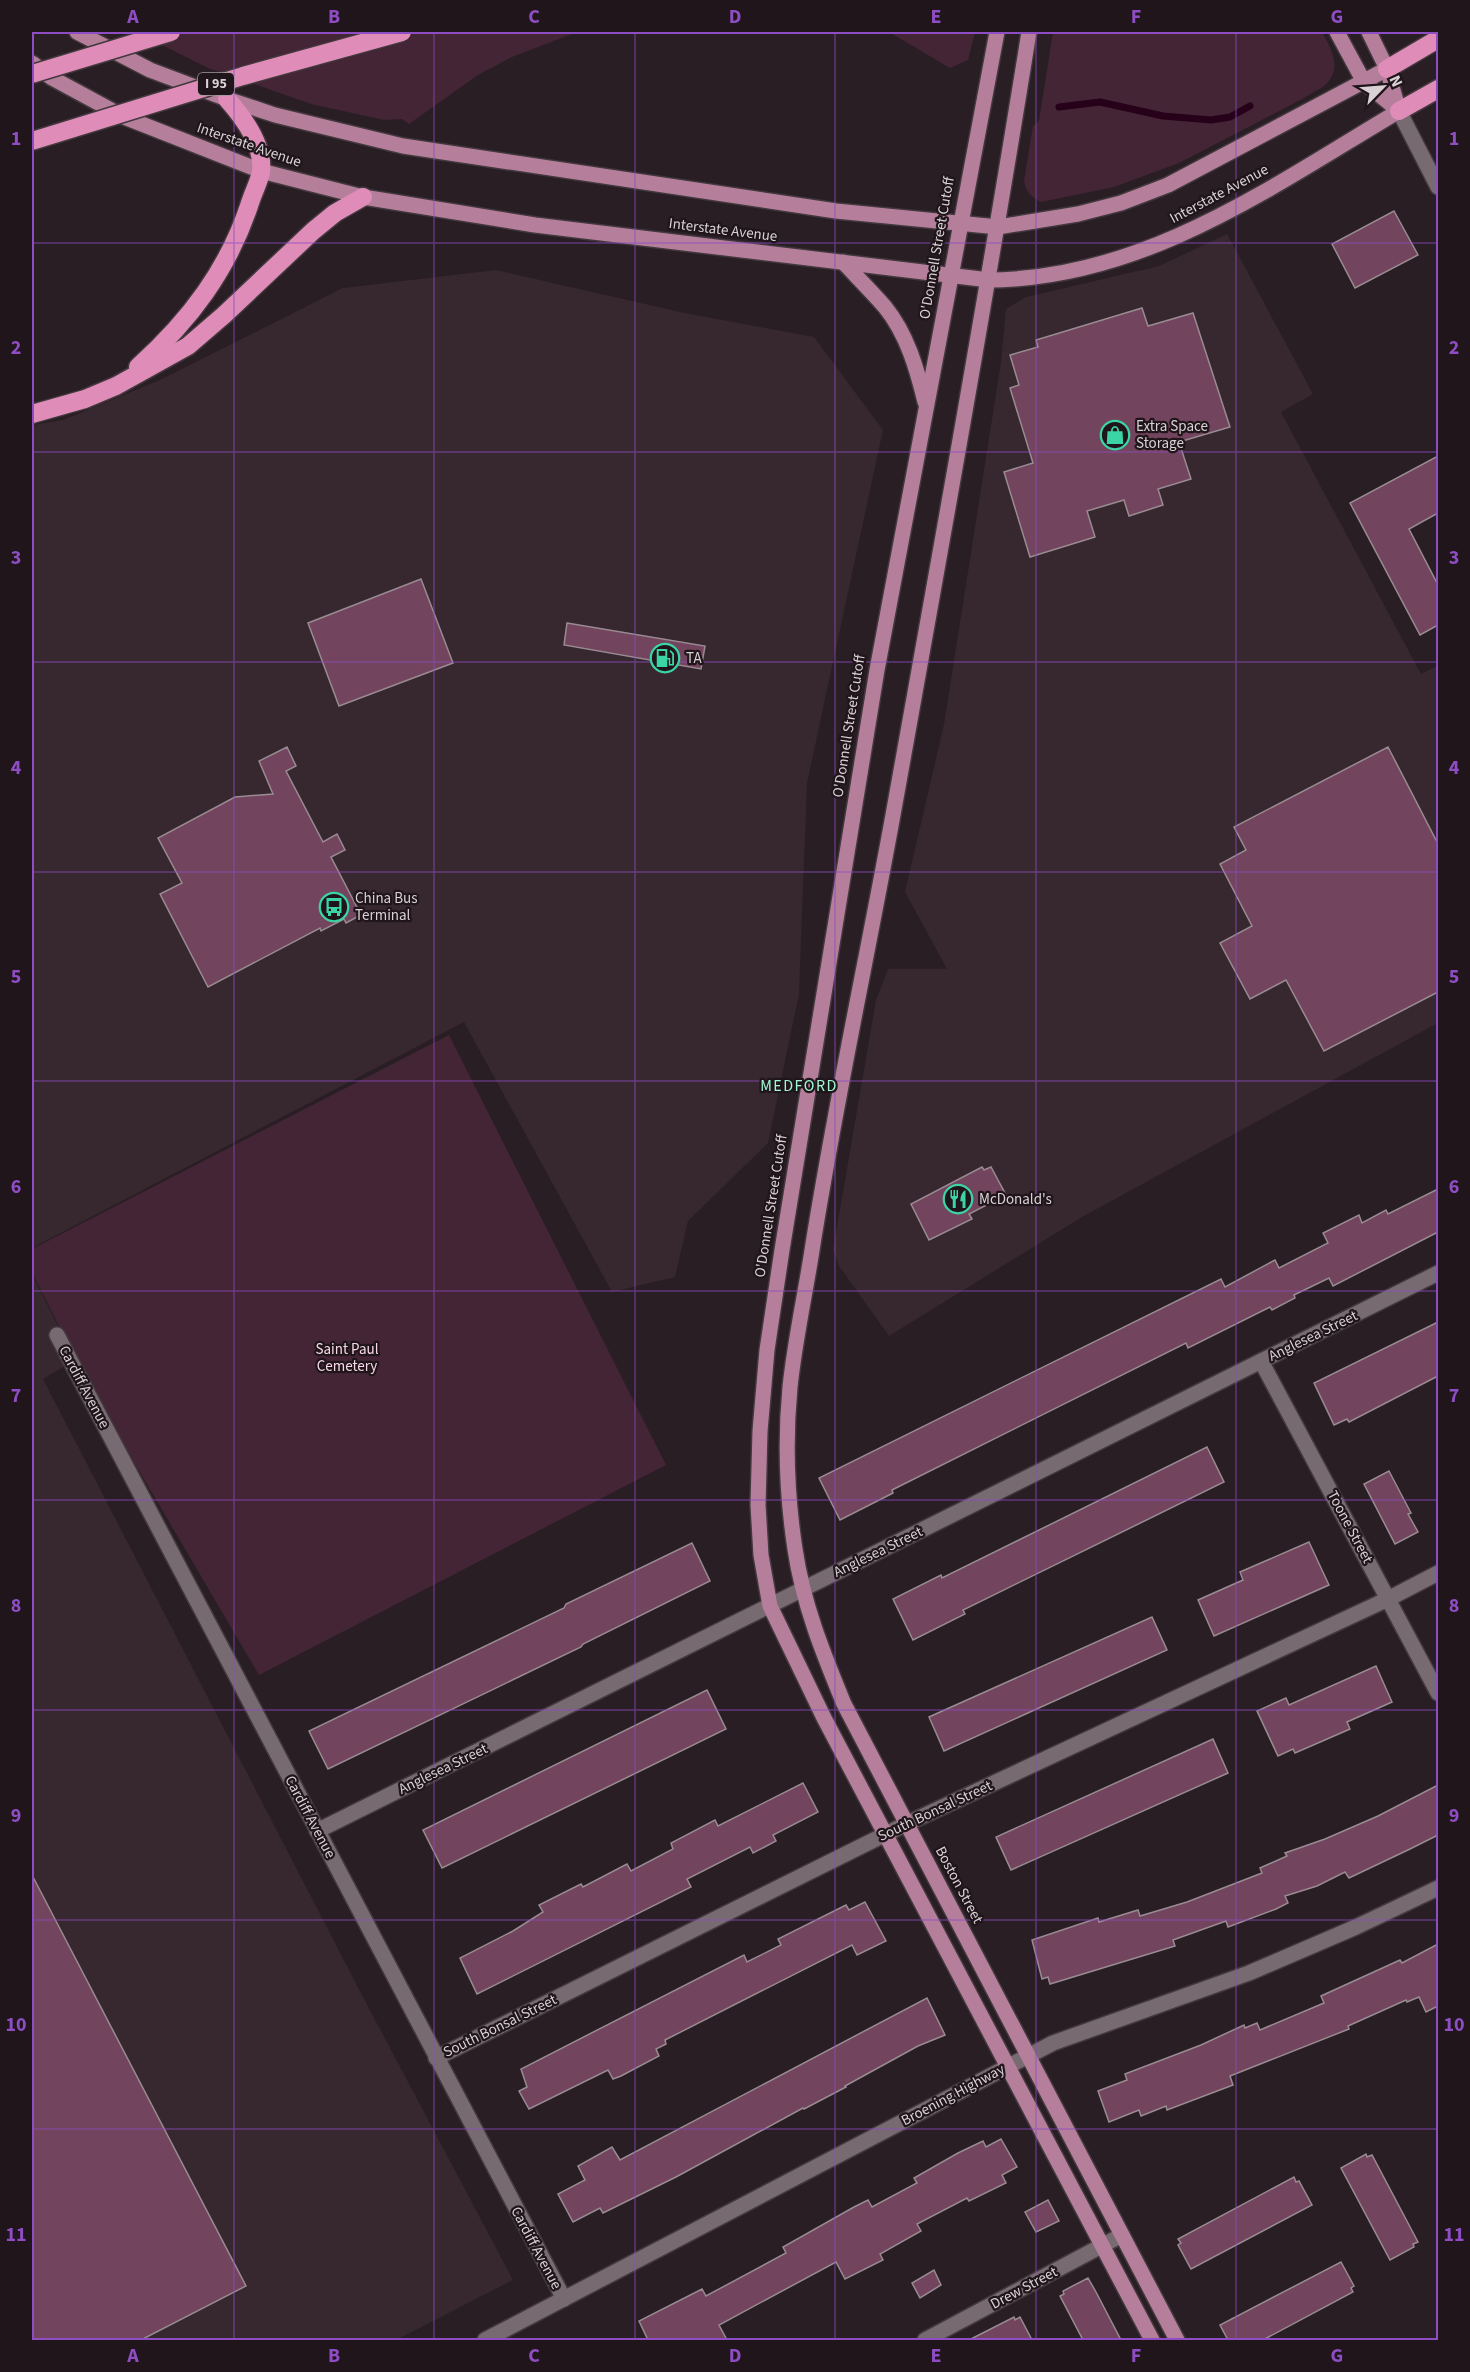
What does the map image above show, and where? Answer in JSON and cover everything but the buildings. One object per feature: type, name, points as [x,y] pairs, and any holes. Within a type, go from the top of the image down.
[{"type":"highway","points":[[32,74],[171,32]]},
{"type":"highway","name":"I 95","points":[[32,141],[243,76],[402,32]]},
{"type":"highway","points":[[1387,69],[1438,39]]},
{"type":"highway","points":[[1399,111],[1438,89]]},
{"type":"highway","points":[[116,386],[176,329],[220,272],[244,222],[261,171],[250,129],[227,99]]},
{"type":"highway","points":[[32,414],[85,399],[116,386],[188,346],[313,231],[335,213],[363,197]]},
{"type":"main road","name":"Interstate Avenue","points":[[77,32],[150,70],[227,99],[275,115],[403,146],[624,177],[836,211],[998,227],[1078,214],[1121,203],[1168,185],[1387,69]]},
{"type":"main road","name":"O'Donnell Street Cutoff","points":[[770,1606],[760,1555],[758,1505],[760,1431],[767,1350],[877,670],[927,409],[959,224],[997,32]]},
{"type":"main road","points":[[989,280],[1029,32]]},
{"type":"main road","points":[[1337,32],[1364,82],[1399,111]]},
{"type":"main road","points":[[1369,32],[1387,69],[1399,111]]},
{"type":"main road","name":"Interstate Avenue","points":[[32,63],[52,78],[124,117],[261,171],[363,197],[535,225],[989,280],[1025,279],[1086,268],[1136,254],[1171,240],[1219,218],[1399,111]]},
{"type":"main road","points":[[843,262],[886,308],[901,333],[915,363],[927,409]]},
{"type":"main road","name":"Boston Street","points":[[989,280],[882,876],[825,1170],[790,1386],[790,1502],[802,1590],[813,1627],[844,1704],[1177,2340]]},
{"type":"main road","points":[[770,1606],[824,1718],[1006,2067],[1152,2340]]},
{"type":"street","points":[[1399,111],[1438,187]]},
{"type":"street","name":"Anglesea Street","points":[[317,1831],[1438,1273]]},
{"type":"street","name":"Cardiff Avenue","points":[[57,1335],[564,2299]]},
{"type":"street","name":"Toone Street","points":[[1261,1361],[1438,1693]]},
{"type":"street","name":"South Bonsal Street","points":[[436,2058],[885,1834],[1388,1599],[1438,1573]]},
{"type":"street","name":"Broening Highway","points":[[492,2339],[1053,2043],[1281,1960],[1438,1888]]},
{"type":"street","name":"Drew Street","points":[[925,2340],[1122,2235]]},
{"type":"shaded area","points":[[1227,234],[1313,394],[1281,412],[1421,674],[1438,665],[1438,1023],[1082,1217],[889,1336],[839,1266],[833,1250],[876,1000],[888,969],[947,969],[905,892],[944,724],[1001,362],[1006,309],[1026,297],[1159,266]]},
{"type":"shaded area","points":[[496,270],[680,312],[814,337],[883,430],[807,783],[799,994],[768,1143],[688,1221],[675,1277],[612,1292],[464,1022],[32,1248],[32,425],[63,420],[162,379],[343,288]]},
{"type":"shaded area","points":[[32,1274],[75,1360],[43,1379],[363,1997],[513,2280],[396,2340],[32,2340]]},
{"type":"green space","points":[[136,32],[577,32],[512,57],[478,75],[409,124],[402,119],[384,120],[311,104],[208,68]]},
{"type":"green space","points":[[889,32],[975,32],[968,60],[950,68]]},
{"type":"green space","points":[[1053,32],[1322,32],[1332,52],[1334,65],[1330,79],[1325,85],[1179,163],[1114,187],[1041,202],[1030,194],[1024,181],[1033,126],[1039,121]]},
{"type":"green space","name":"Saint Paul Cemetery","points":[[449,1035],[666,1465],[259,1675],[87,1382],[32,1272],[32,1249]]},
{"type":"waterway","points":[[1059,107],[1100,102],[1163,116],[1211,120],[1230,117],[1250,106]]},
{"type":"place","name":"Extra Space Storage","points":[[1115,435]]},
{"type":"place","name":"TA","points":[[665,658]]},
{"type":"place","name":"China Bus Terminal","points":[[334,907]]},
{"type":"place","name":"McDonald's","points":[[958,1199]]},
{"type":"district","name":"MEDFORD","points":[[799,1086]]}]
